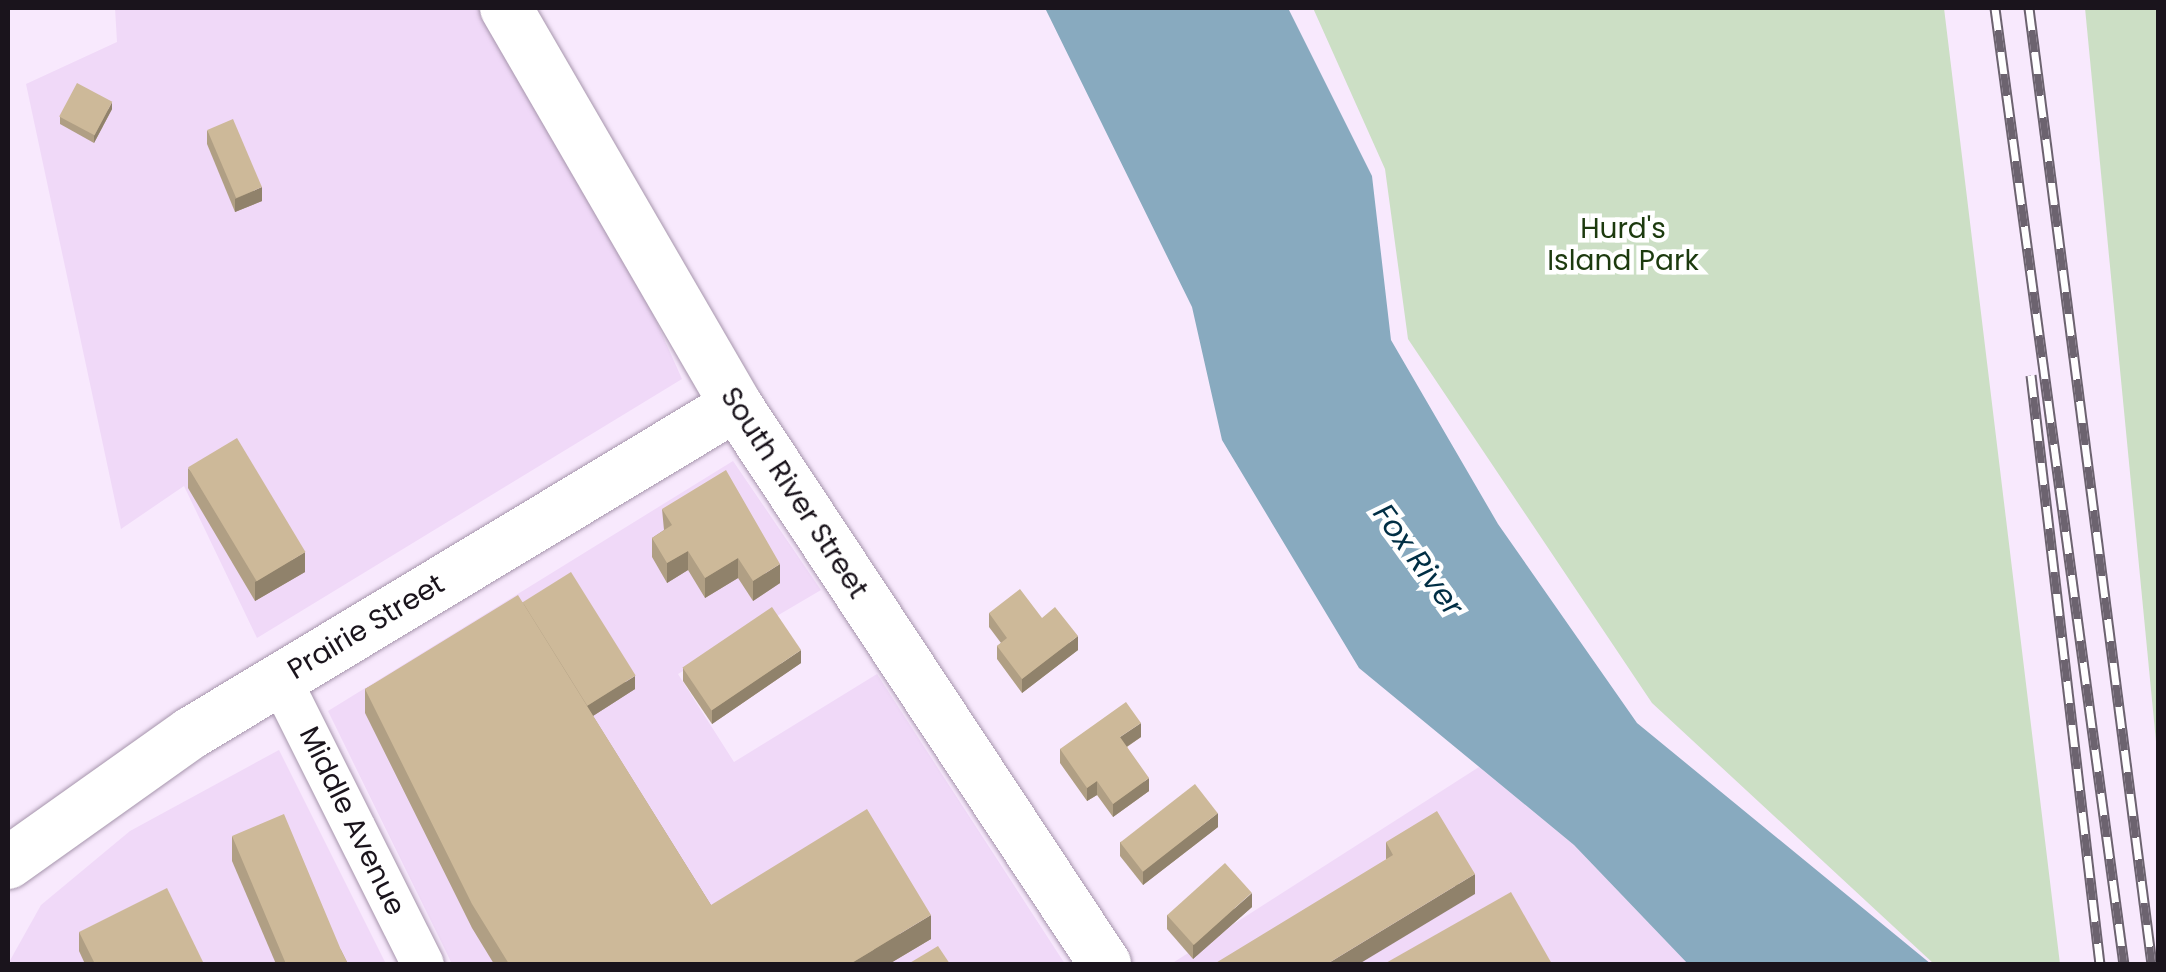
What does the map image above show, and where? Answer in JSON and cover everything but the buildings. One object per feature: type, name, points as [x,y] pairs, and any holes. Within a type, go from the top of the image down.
[{"type":"street","name":"South River Street","points":[[506,8],[736,405],[1105,964]]},
{"type":"street","name":"Prairie Street","points":[[8,862],[88,798],[280,678],[736,405]]},
{"type":"street","name":"Middle Avenue","points":[[280,678],[423,964]]},
{"type":"shaded area","points":[[115,8],[516,8],[682,379],[257,638],[184,486],[121,529],[26,84],[117,42]]},
{"type":"shaded area","points":[[733,461],[821,590],[678,674],[734,762],[877,674],[1065,964],[452,964],[328,711]]},
{"type":"shaded area","points":[[279,750],[386,964],[8,964],[41,905],[130,831]]},
{"type":"shaded area","points":[[1479,767],[1574,845],[1688,964],[1171,964]]},
{"type":"green space","name":"Hurd's Island Park","points":[[1313,8],[1944,8],[2060,964],[1934,964],[1652,703],[1408,339],[1385,169]]},
{"type":"green space","points":[[2085,8],[2158,8],[2158,762]]},
{"type":"water","name":"Fox River","points":[[1045,8],[1288,8],[1372,176],[1391,340],[1498,524],[1637,723],[1931,964],[1688,964],[1574,845],[1359,668],[1222,440],[1192,307]]},
{"type":"railway","points":[[1995,8],[2124,964]]},
{"type":"railway","points":[[2029,8],[2152,964]]},
{"type":"railway","points":[[2031,375],[2100,964]]}]
